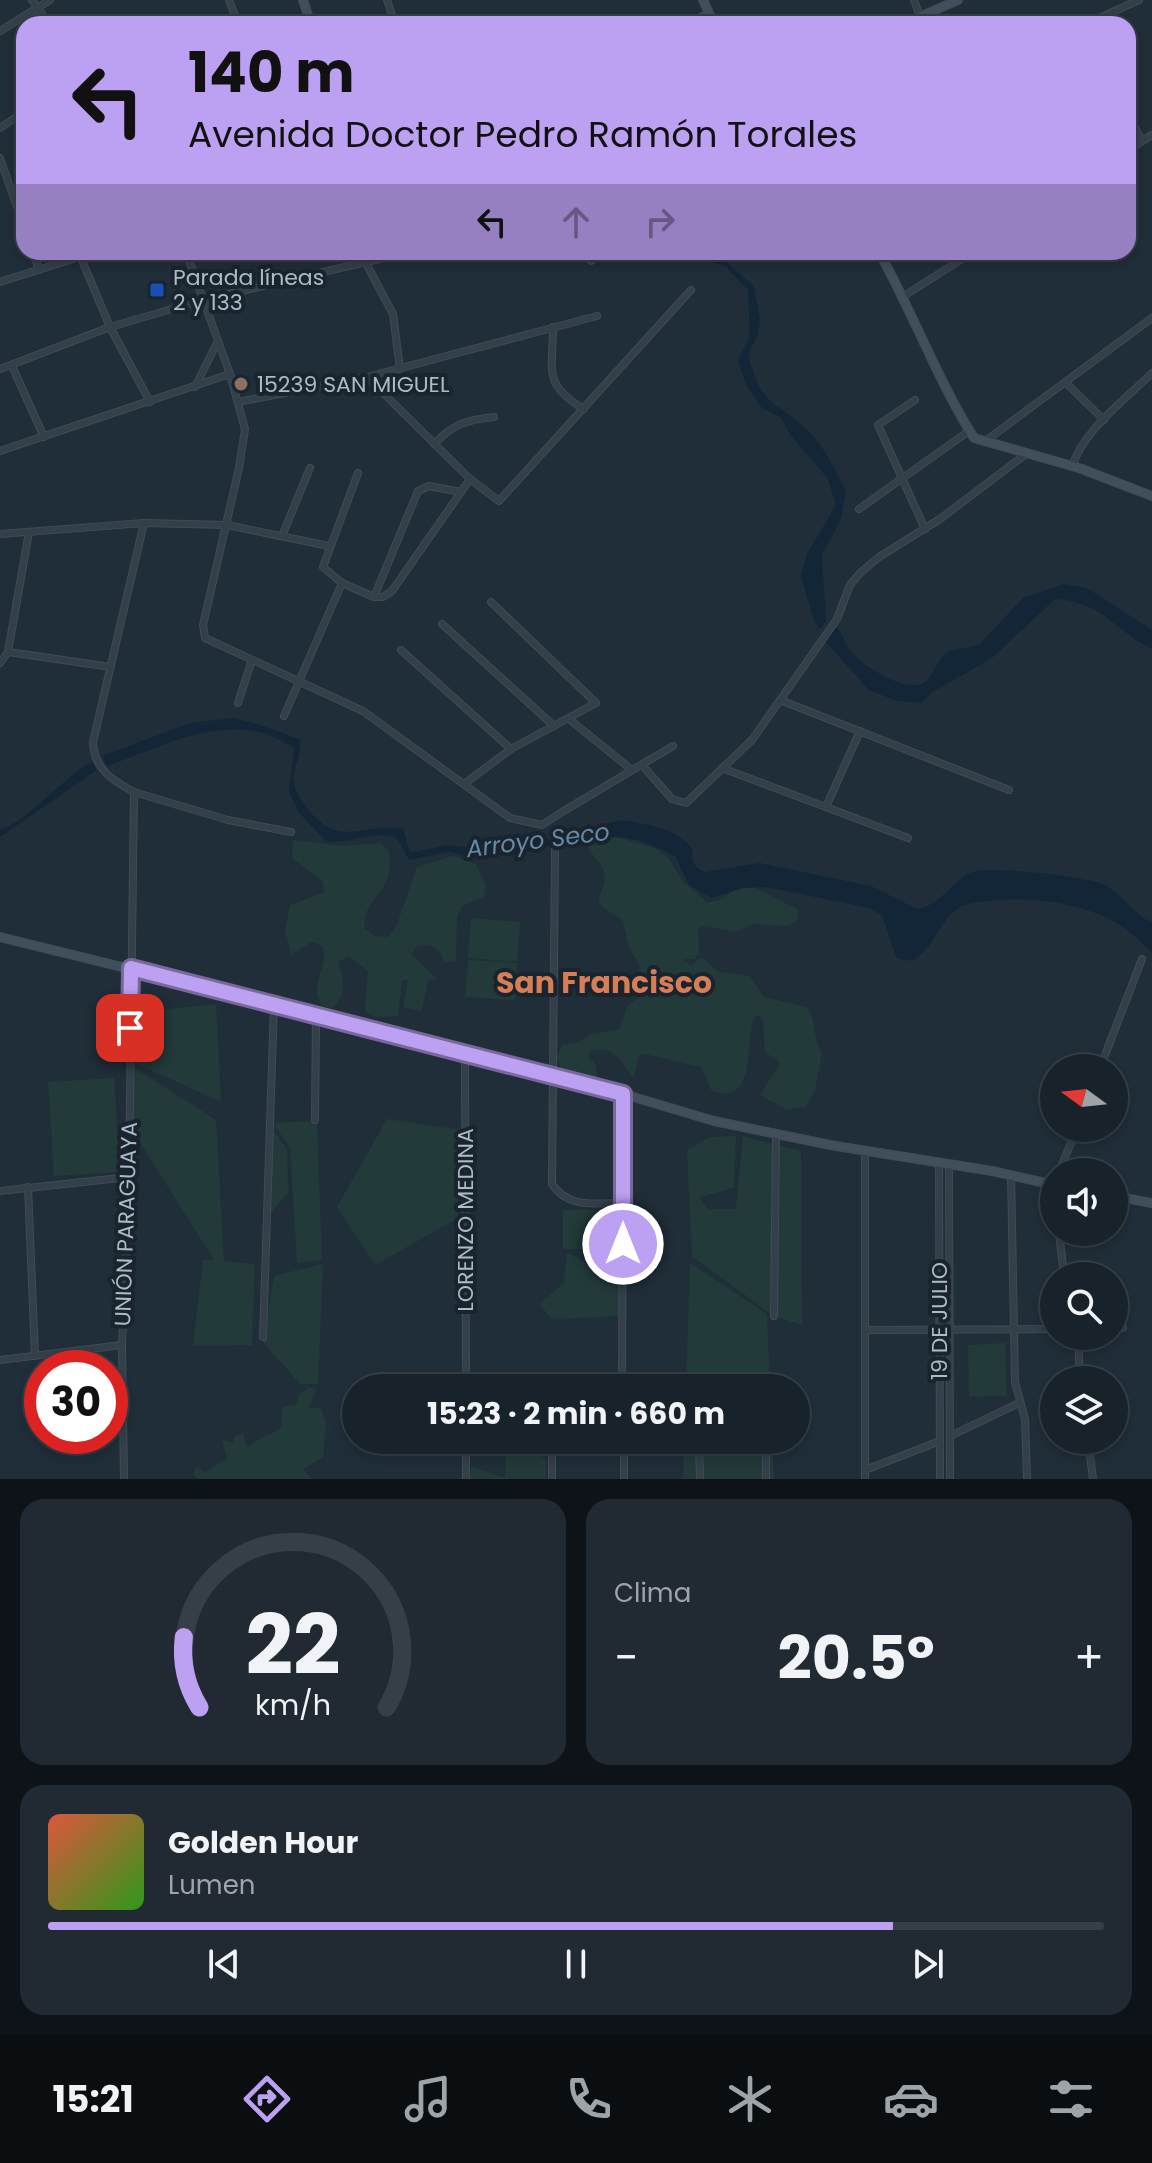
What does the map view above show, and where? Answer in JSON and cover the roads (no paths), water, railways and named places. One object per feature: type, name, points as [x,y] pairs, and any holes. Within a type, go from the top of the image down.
[{"type":"street","points":[[32,0],[44,16]]},
{"type":"street","points":[[25,16],[50,0]]},
{"type":"street","points":[[703,0],[709,14],[705,16]]},
{"type":"street","points":[[922,16],[958,0]]},
{"type":"street","points":[[1104,16],[1139,0]]},
{"type":"street","points":[[1136,130],[1142,141]]},
{"type":"street","points":[[1136,145],[1152,135]]},
{"type":"street","points":[[0,158],[16,204]]},
{"type":"street","points":[[36,260],[39,270]]},
{"type":"street","points":[[0,282],[74,260]]},
{"type":"street","points":[[82,260],[110,327],[150,402]]},
{"type":"street","points":[[189,260],[230,374],[245,429],[227,525],[203,625],[205,638],[363,711],[510,818],[542,825],[552,821],[673,746]]},
{"type":"street","points":[[362,260],[393,314],[400,369]]},
{"type":"street","points":[[0,369],[110,327],[203,300],[381,260]]},
{"type":"street","points":[[884,260],[904,296],[945,389],[969,431],[983,443],[1072,467],[1152,496]]},
{"type":"street","points":[[904,296],[960,260]]},
{"type":"street","points":[[367,377],[470,479],[494,500],[502,500],[691,290]]},
{"type":"street","points":[[238,402],[367,377],[597,316]]},
{"type":"street","points":[[983,443],[1152,318]]},
{"type":"street","points":[[553,327],[554,382],[561,395],[584,409]]},
{"type":"street","points":[[195,387],[218,341]]},
{"type":"street","points":[[12,366],[44,437]]},
{"type":"street","points":[[1072,467],[1074,458],[1104,420],[1152,373]]},
{"type":"street","points":[[0,451],[230,374]]},
{"type":"street","points":[[1065,382],[1104,420]]},
{"type":"street","points":[[915,400],[878,425],[925,529]]},
{"type":"street","points":[[434,444],[451,427],[464,420],[494,417]]},
{"type":"street","points":[[859,509],[969,431]]},
{"type":"street","points":[[642,765],[679,803],[686,803],[752,740],[837,619],[850,585],[860,573],[1026,454]]},
{"type":"street","points":[[282,536],[310,468]]},
{"type":"street","points":[[358,473],[323,567],[342,583],[374,597],[383,597],[392,591],[470,479]]},
{"type":"street","points":[[374,597],[418,491],[429,486],[461,492]]},
{"type":"street","points":[[144,523],[94,751],[109,779],[134,792],[228,820],[291,832]]},
{"type":"street","points":[[0,534],[144,523],[227,525],[329,546]]},
{"type":"street","points":[[0,663],[8,652],[29,532]]},
{"type":"street","points":[[284,716],[342,583]]},
{"type":"street","points":[[464,784],[511,749],[592,708],[596,703],[491,602]]},
{"type":"street","points":[[442,624],[554,726]]},
{"type":"street","points":[[401,650],[511,749]]},
{"type":"street","points":[[8,652],[111,667]]},
{"type":"street","points":[[238,703],[252,660]]},
{"type":"street","points":[[780,700],[1009,790]]},
{"type":"street","points":[[569,719],[632,770]]},
{"type":"street","points":[[826,807],[860,731]]},
{"type":"street","points":[[722,768],[908,838]]},
{"type":"street","name":"UNIÓN PARAGUAYA","points":[[124,1479],[122,1345],[129,1177],[134,792]]},
{"type":"street","points":[[555,850],[552,1184],[559,1195],[576,1203],[623,1203]]},
{"type":"street","points":[[0,937],[553,1073],[714,1121],[1040,1181]]},
{"type":"street","points":[[1105,1054],[1142,959]]},
{"type":"street","points":[[263,1337],[274,1003]]},
{"type":"street","points":[[315,1120],[316,1014]]},
{"type":"street","name":"LORENZO MEDINA","points":[[465,1051],[466,1374]]},
{"type":"street","points":[[622,1374],[623,1094]]},
{"type":"street","points":[[774,1316],[776,1134]]},
{"type":"street","points":[[865,1151],[865,1479]]},
{"type":"street","name":"19 DE JULIO","points":[[939,1162],[940,1479]]},
{"type":"street","name":"19 DE JULIO","points":[[949,1164],[950,1479]]},
{"type":"street","points":[[1011,1174],[1015,1329],[1019,1403],[1025,1419],[1027,1479]]},
{"type":"street","points":[[0,1191],[129,1177]]},
{"type":"street","points":[[28,1187],[35,1350]]},
{"type":"street","points":[[1128,1199],[1152,1203]]},
{"type":"street","points":[[865,1330],[1040,1329]]},
{"type":"street","points":[[82,1350],[122,1345]]},
{"type":"street","points":[[0,1360],[24,1357]]},
{"type":"street","points":[[865,1470],[940,1441],[1019,1403]]},
{"type":"street","points":[[466,1454],[466,1479]]},
{"type":"street","points":[[552,1454],[552,1479]]},
{"type":"street","points":[[624,1454],[624,1479]]},
{"type":"street","points":[[699,1454],[700,1479]]},
{"type":"street","points":[[766,1454],[766,1479]]},
{"type":"street","points":[[1090,1454],[1093,1479]]},
{"type":"water","points":[[710,260],[724,260],[754,286],[760,320],[758,335],[748,354],[759,386],[772,402],[799,422],[816,440],[846,492],[840,521],[822,555],[826,621],[820,629],[814,621],[801,576],[807,554],[836,505],[828,479],[791,436],[781,418],[762,408],[746,385],[738,360],[750,336],[748,290],[725,266]]},
{"type":"water","points":[[1064,584],[1087,588],[1152,630],[1152,649],[1085,605],[1055,599],[992,658],[931,693],[922,703],[897,701],[869,690],[825,641],[835,626],[852,653],[866,665],[898,682],[918,685],[925,682],[948,651],[979,645],[1023,598]]},
{"type":"water","points":[[233,718],[300,740],[294,772],[295,787],[309,810],[329,828],[349,832],[403,829],[410,851],[415,852],[446,845],[473,848],[550,839],[550,846],[524,852],[467,856],[449,852],[409,860],[397,838],[380,835],[326,841],[299,813],[289,792],[294,748],[271,736],[247,730],[224,730],[176,740],[107,766],[102,756],[190,723]]},
{"type":"water","points":[[92,762],[97,770],[0,837],[0,830],[23,817]]},
{"type":"water","points":[[621,820],[661,828],[679,837],[693,850],[694,863],[704,872],[760,863],[871,886],[917,909],[933,903],[965,876],[982,870],[1038,873],[1095,882],[1111,889],[1152,923],[1152,953],[1125,928],[1099,914],[1062,904],[1021,899],[982,902],[955,910],[925,951],[907,961],[896,957],[882,915],[869,908],[767,887],[743,888],[711,898],[689,885],[675,856],[643,842],[606,837],[559,844],[559,836]]},
{"type":"place","name":"Parada líneas 2 y 133","points":[[157,290]]},
{"type":"place","name":"15239 SAN MIGUEL","points":[[241,384]]},
{"type":"district","name":"San Francisco","points":[[604,982]]},
{"type":"water label","name":"Arroyo Seco","points":[[538,840]]}]
